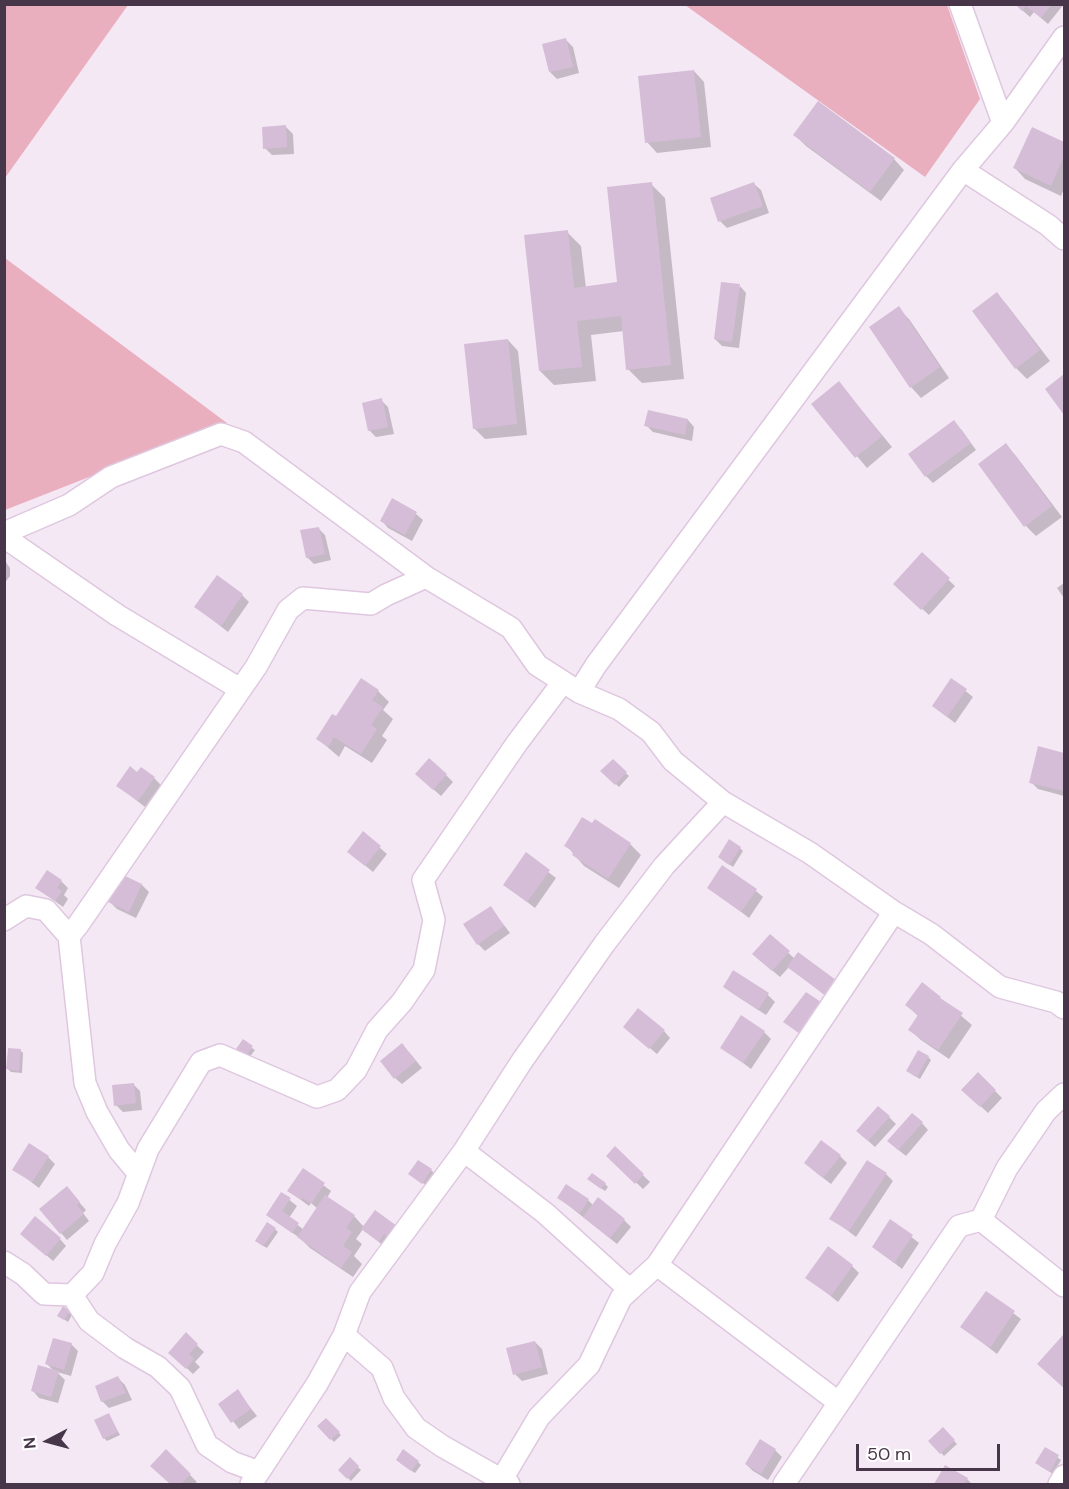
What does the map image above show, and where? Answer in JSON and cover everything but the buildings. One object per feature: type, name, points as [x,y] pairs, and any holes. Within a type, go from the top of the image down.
[{"type":"street","points":[[960,4],[1003,123]]},
{"type":"street","points":[[4,1262],[23,1274],[44,1294],[72,1295],[93,1273],[128,1203],[148,1149],[201,1062],[220,1055],[317,1097],[337,1090],[356,1070],[377,1030],[402,1002],[424,970],[434,920],[423,880],[517,742],[596,665],[963,170],[1003,123],[1065,36]]},
{"type":"street","points":[[963,170],[1065,238]]},
{"type":"street","points":[[240,689],[117,615],[4,535],[69,505],[111,477],[221,434],[244,442],[426,577],[511,628],[537,665],[571,687],[619,709],[651,732],[673,761],[723,802],[810,853],[894,912],[932,934],[1000,987],[1062,1003]]},
{"type":"street","points":[[69,936],[256,667],[288,610],[303,598],[371,604],[426,577]]},
{"type":"street","points":[[72,1295],[89,1321],[125,1348],[158,1367],[180,1388],[207,1445],[255,1478],[317,1384],[344,1335],[360,1292],[464,1151],[522,1061],[605,943],[664,866],[723,802]]},
{"type":"street","points":[[4,920],[26,906],[46,910],[69,936],[85,1083],[97,1112],[119,1150],[139,1174]]},
{"type":"street","points":[[344,1335],[382,1368],[394,1398],[416,1428],[442,1446],[506,1482],[539,1417],[589,1365],[621,1298],[657,1266],[894,912]]},
{"type":"street","points":[[783,1485],[959,1226],[981,1220],[1007,1168],[1046,1111],[1065,1094]]},
{"type":"street","points":[[464,1151],[545,1213],[630,1290]]},
{"type":"street","points":[[981,1220],[1065,1286]]},
{"type":"street","points":[[657,1266],[838,1402]]},
{"type":"street","points":[[1059,1485],[1065,1476]]},
{"type":"shaded area","points":[[4,5],[128,5],[5,178]]},
{"type":"shaded area","points":[[685,5],[947,5],[980,99],[925,177]]},
{"type":"shaded area","points":[[5,258],[227,423],[5,510]]}]
